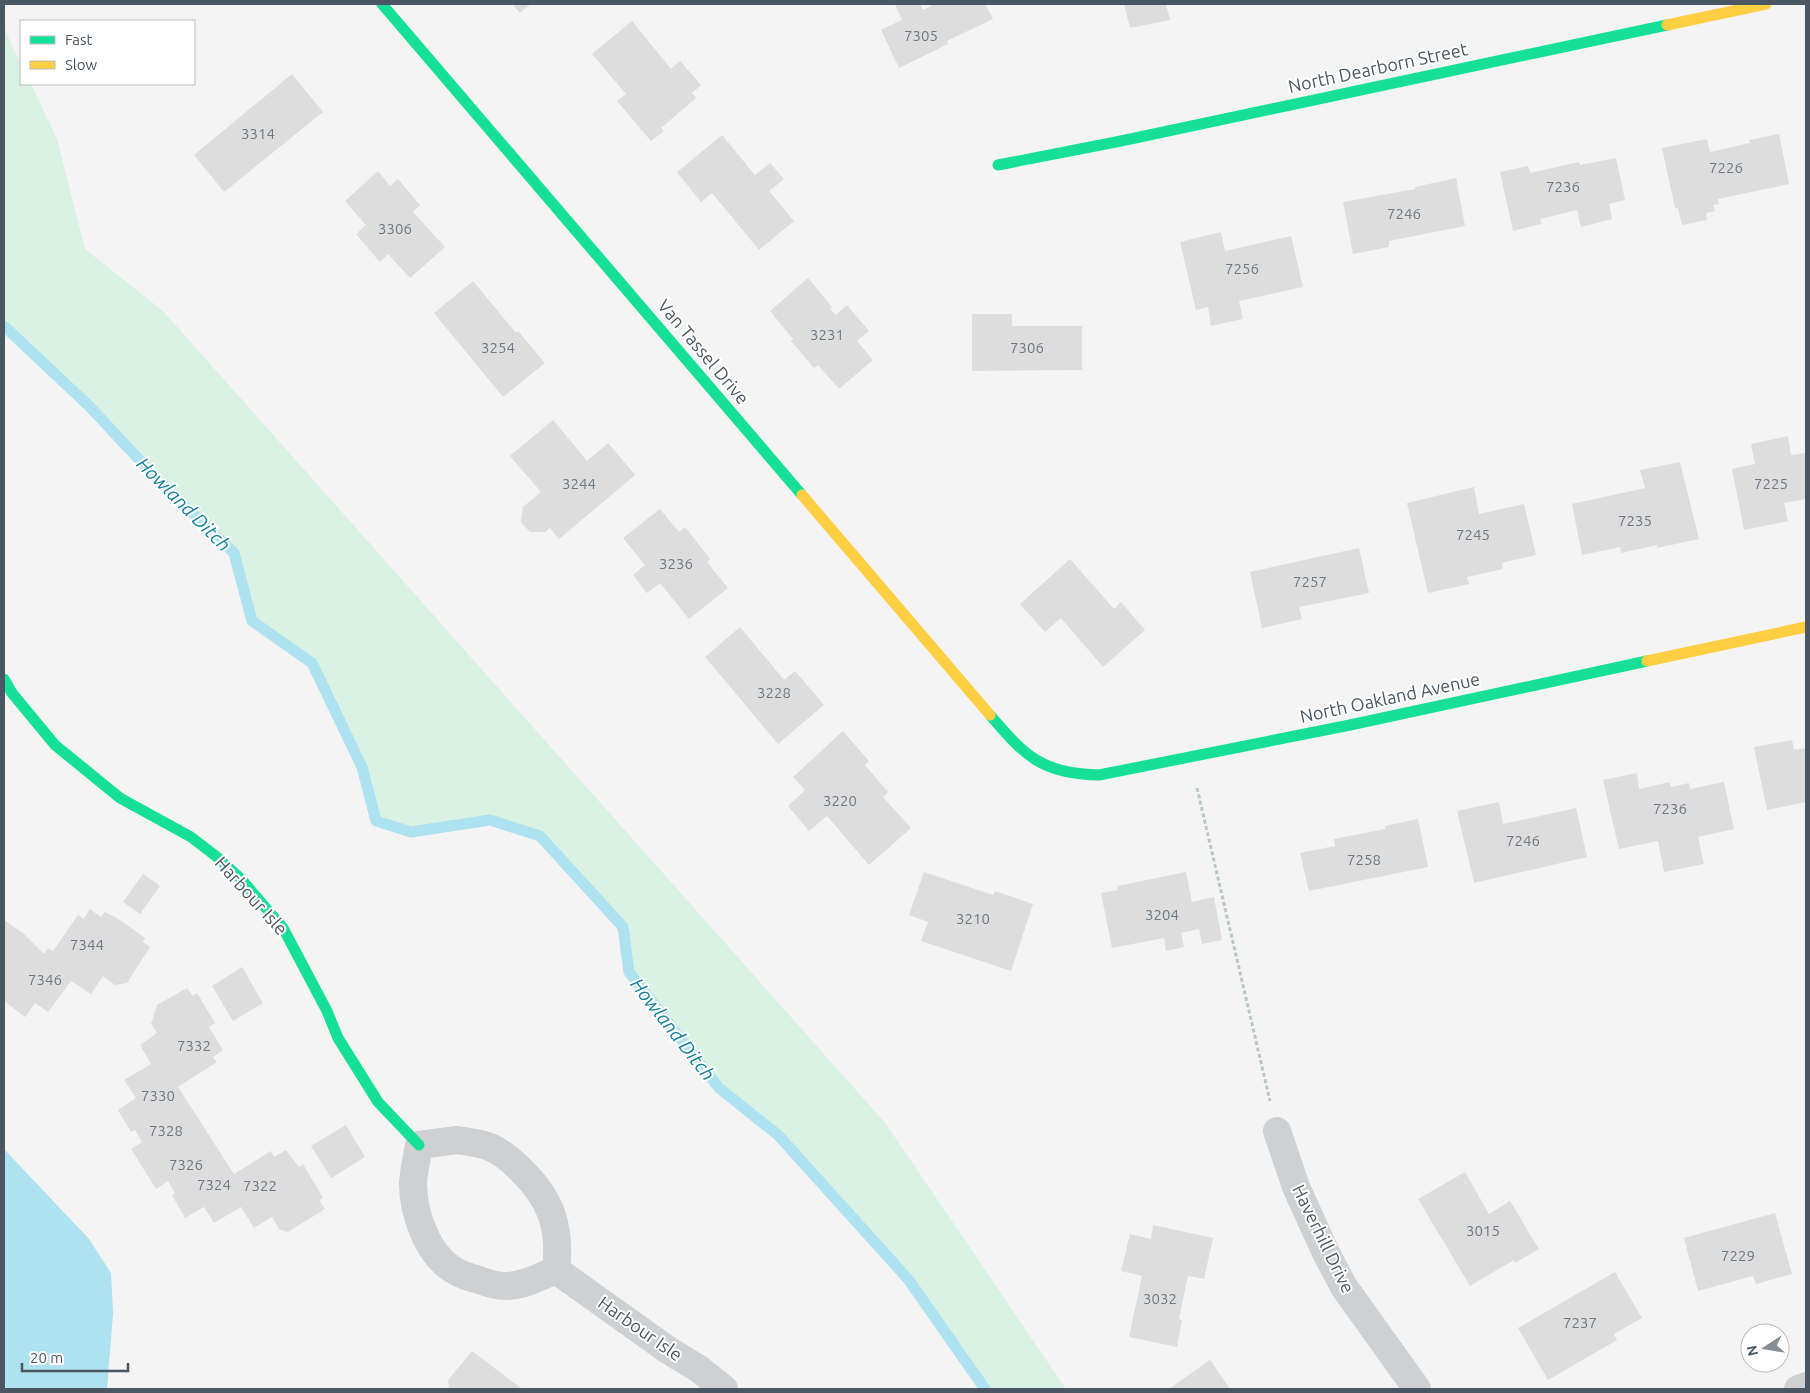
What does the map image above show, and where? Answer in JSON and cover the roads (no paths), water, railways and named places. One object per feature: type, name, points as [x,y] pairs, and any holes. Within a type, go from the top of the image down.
[{"type":"street","name":"Van Tassel Drive","points":[[382,4],[996,722]]},
{"type":"street","name":"North Dearborn Street","points":[[998,165],[1130,139],[1766,4]]},
{"type":"street","name":"North Oakland Avenue","points":[[996,722],[1010,741],[1036,762],[1066,773],[1099,775],[1806,627]]},
{"type":"street","name":"Harbour Isle","points":[[4,679],[12,693],[55,745],[120,798],[191,837],[217,857],[240,879],[283,928],[327,1011],[338,1038],[378,1102],[420,1145]]},
{"type":"street","name":"Haverhill Drive","points":[[1277,1131],[1296,1187],[1326,1254],[1340,1279],[1417,1389]]},
{"type":"street","points":[[457,1140],[491,1147],[506,1156],[530,1178],[549,1205],[558,1237],[556,1270],[526,1282],[505,1286],[492,1284],[456,1272],[432,1247],[424,1232],[414,1199],[413,1182],[420,1145],[457,1140]]},
{"type":"street","name":"Harbour Isle","points":[[556,1270],[668,1350],[699,1369],[724,1389]]},
{"type":"street","points":[[1798,1389],[1806,1386]]},
{"type":"water","points":[[4,1149],[89,1239],[111,1273],[113,1314],[107,1389],[4,1389]]},
{"type":"waterway","name":"Howland Ditch","points":[[4,326],[90,407],[161,483],[234,553],[252,621],[312,663],[362,767],[376,821],[411,832],[490,820],[540,836],[623,927],[629,972],[719,1088],[778,1135],[908,1279],[985,1389]]}]
